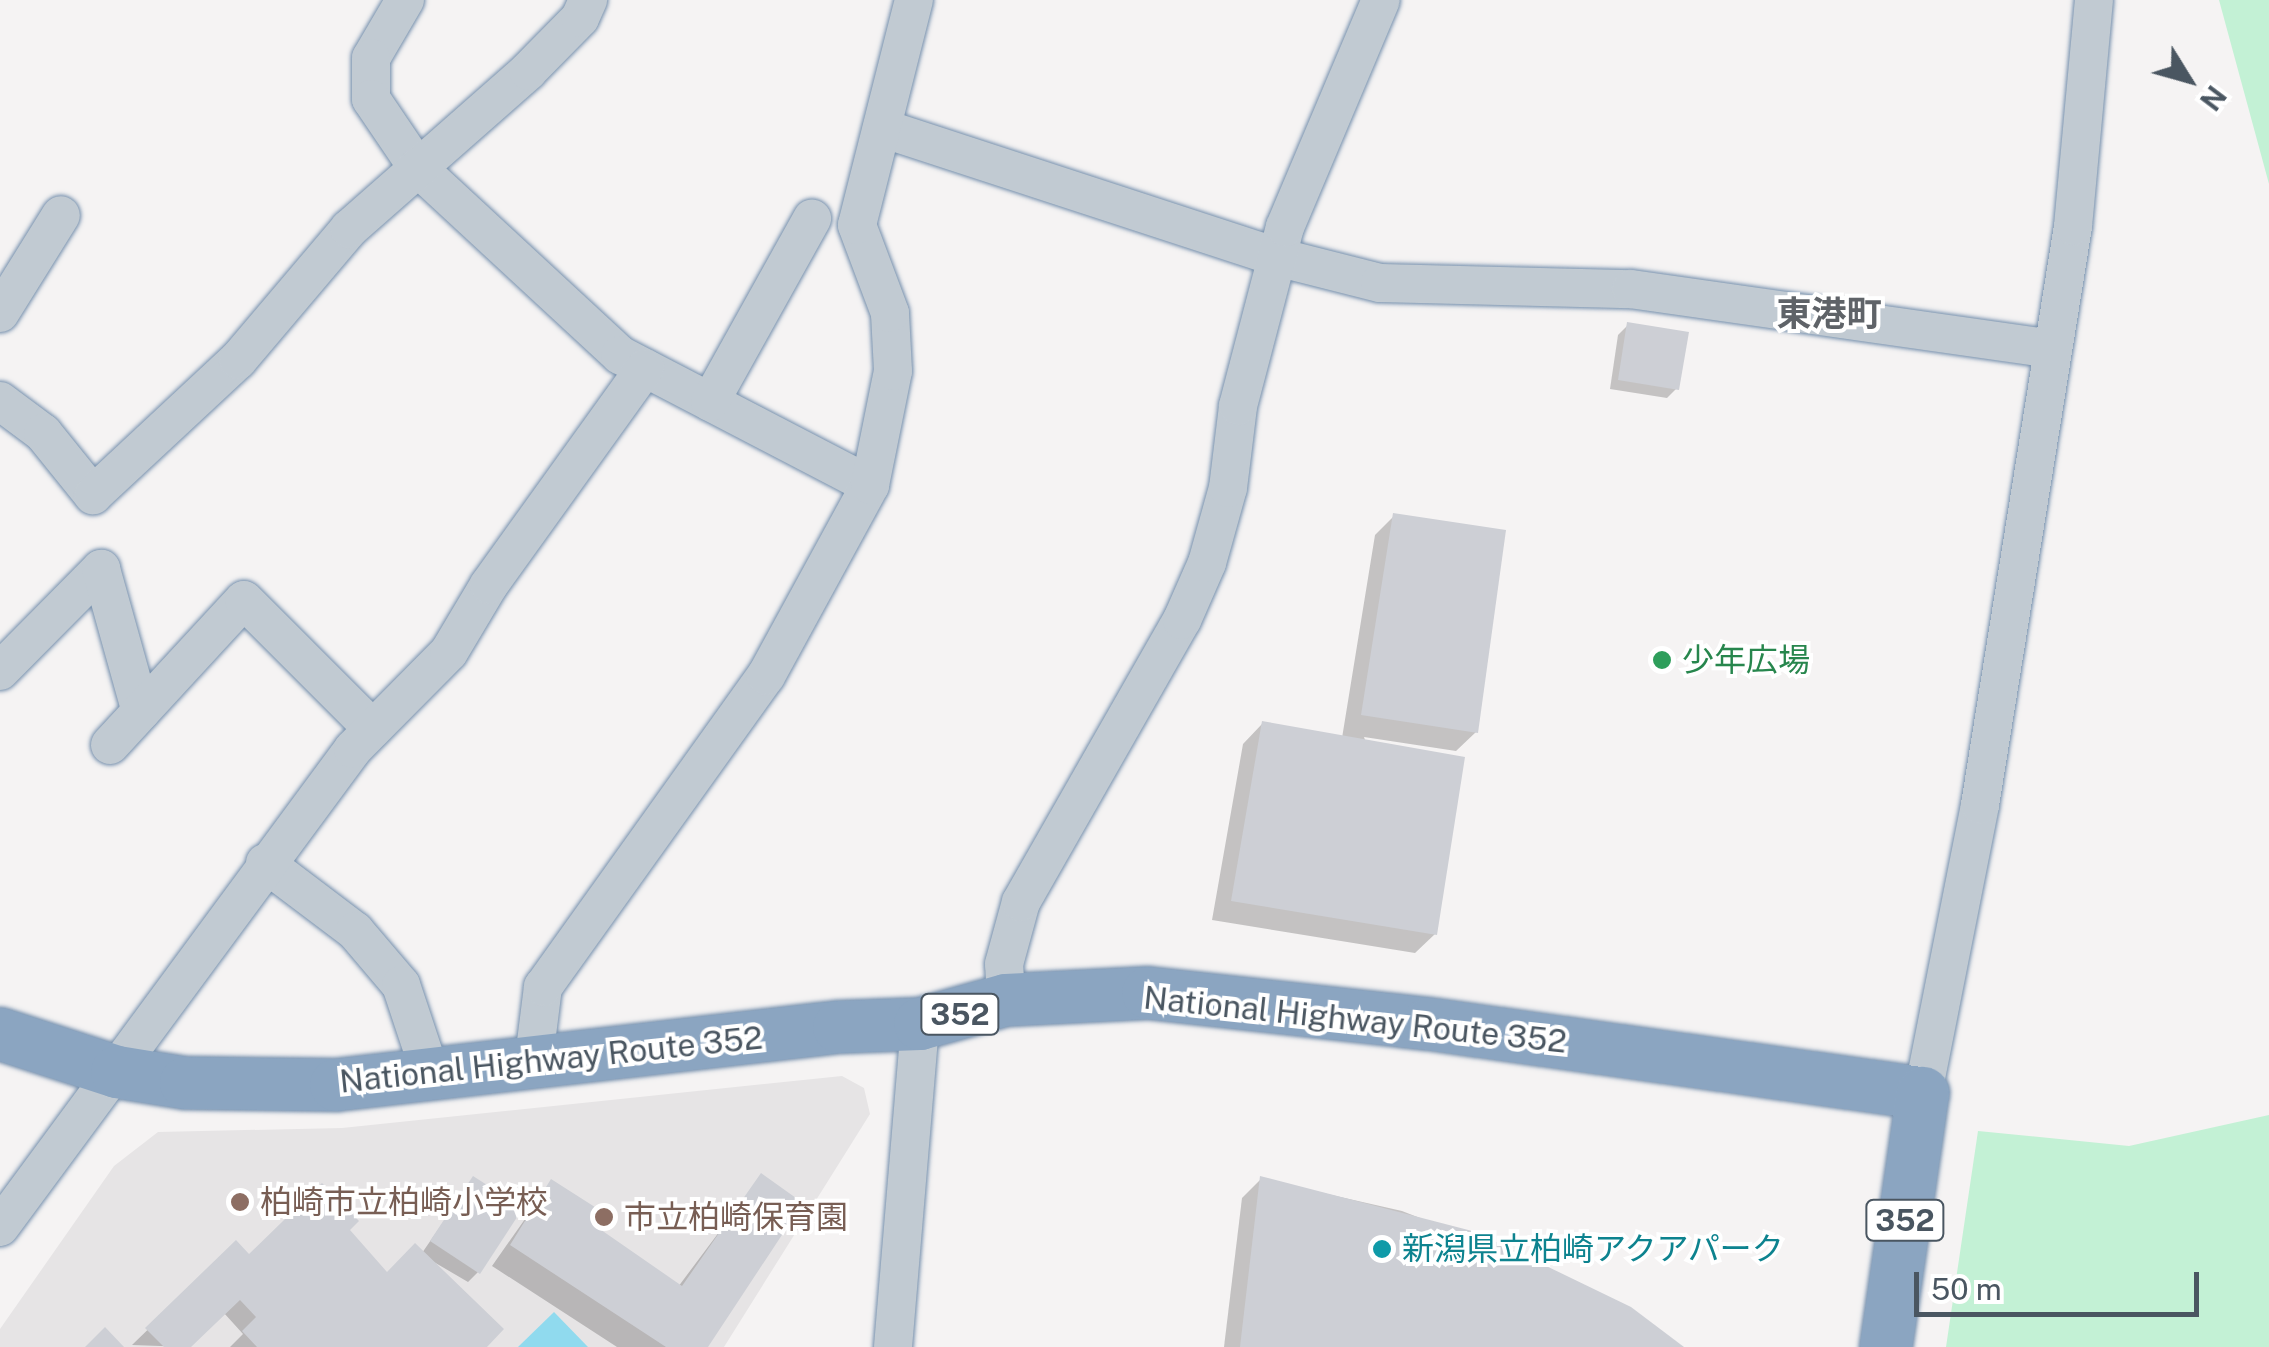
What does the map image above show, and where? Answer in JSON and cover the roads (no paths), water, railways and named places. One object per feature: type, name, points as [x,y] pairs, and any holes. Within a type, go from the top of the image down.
[{"type":"highway","name":"National Highway Route 352","points":[[0,1034],[117,1072],[250,1086],[533,1066],[839,1027],[920,1024],[1006,1000],[1148,993],[1236,1000],[1923,1093]]},
{"type":"highway","name":"352","points":[[1886,1347],[1923,1093]]},
{"type":"street","points":[[405,0],[371,58],[371,99],[417,167],[620,355],[870,485]]},
{"type":"street","points":[[0,401],[43,433],[93,495],[238,360],[350,229],[528,71],[580,18],[588,0]]},
{"type":"street","points":[[533,1066],[543,987],[766,676],[870,485],[891,387],[890,313],[858,225],[914,0]]},
{"type":"street","points":[[1006,1000],[1004,964],[1022,902],[1207,563],[1228,488],[1238,406],[1277,257],[1381,0]]},
{"type":"street","points":[[1923,1093],[1980,805],[2073,226],[2094,0]]},
{"type":"street","points":[[882,128],[1277,257],[1380,283],[1630,290],[2052,349]]},
{"type":"street","points":[[0,312],[61,215]]},
{"type":"street","points":[[710,402],[812,219]]},
{"type":"street","points":[[0,1227],[117,1072],[265,863],[373,729],[449,652],[489,584],[645,368]]},
{"type":"street","points":[[0,671],[102,569],[141,712]]},
{"type":"street","points":[[110,745],[244,600],[373,729]]},
{"type":"street","points":[[265,863],[354,931],[402,986],[432,1076]]},
{"type":"street","points":[[894,1347],[920,1024]]},
{"type":"water","points":[[554,1312],[588,1347],[518,1347]]},
{"type":"place","name":"少年広場","points":[[1662,660]]},
{"type":"place","name":"柏崎市立柏崎小学校","points":[[240,1202]]},
{"type":"place","name":"市立柏崎保育園","points":[[604,1217]]},
{"type":"place","name":"新潟県立柏崎アクアパーク","points":[[1382,1249]]},
{"type":"district","name":"東港町","points":[[1829,314]]}]
